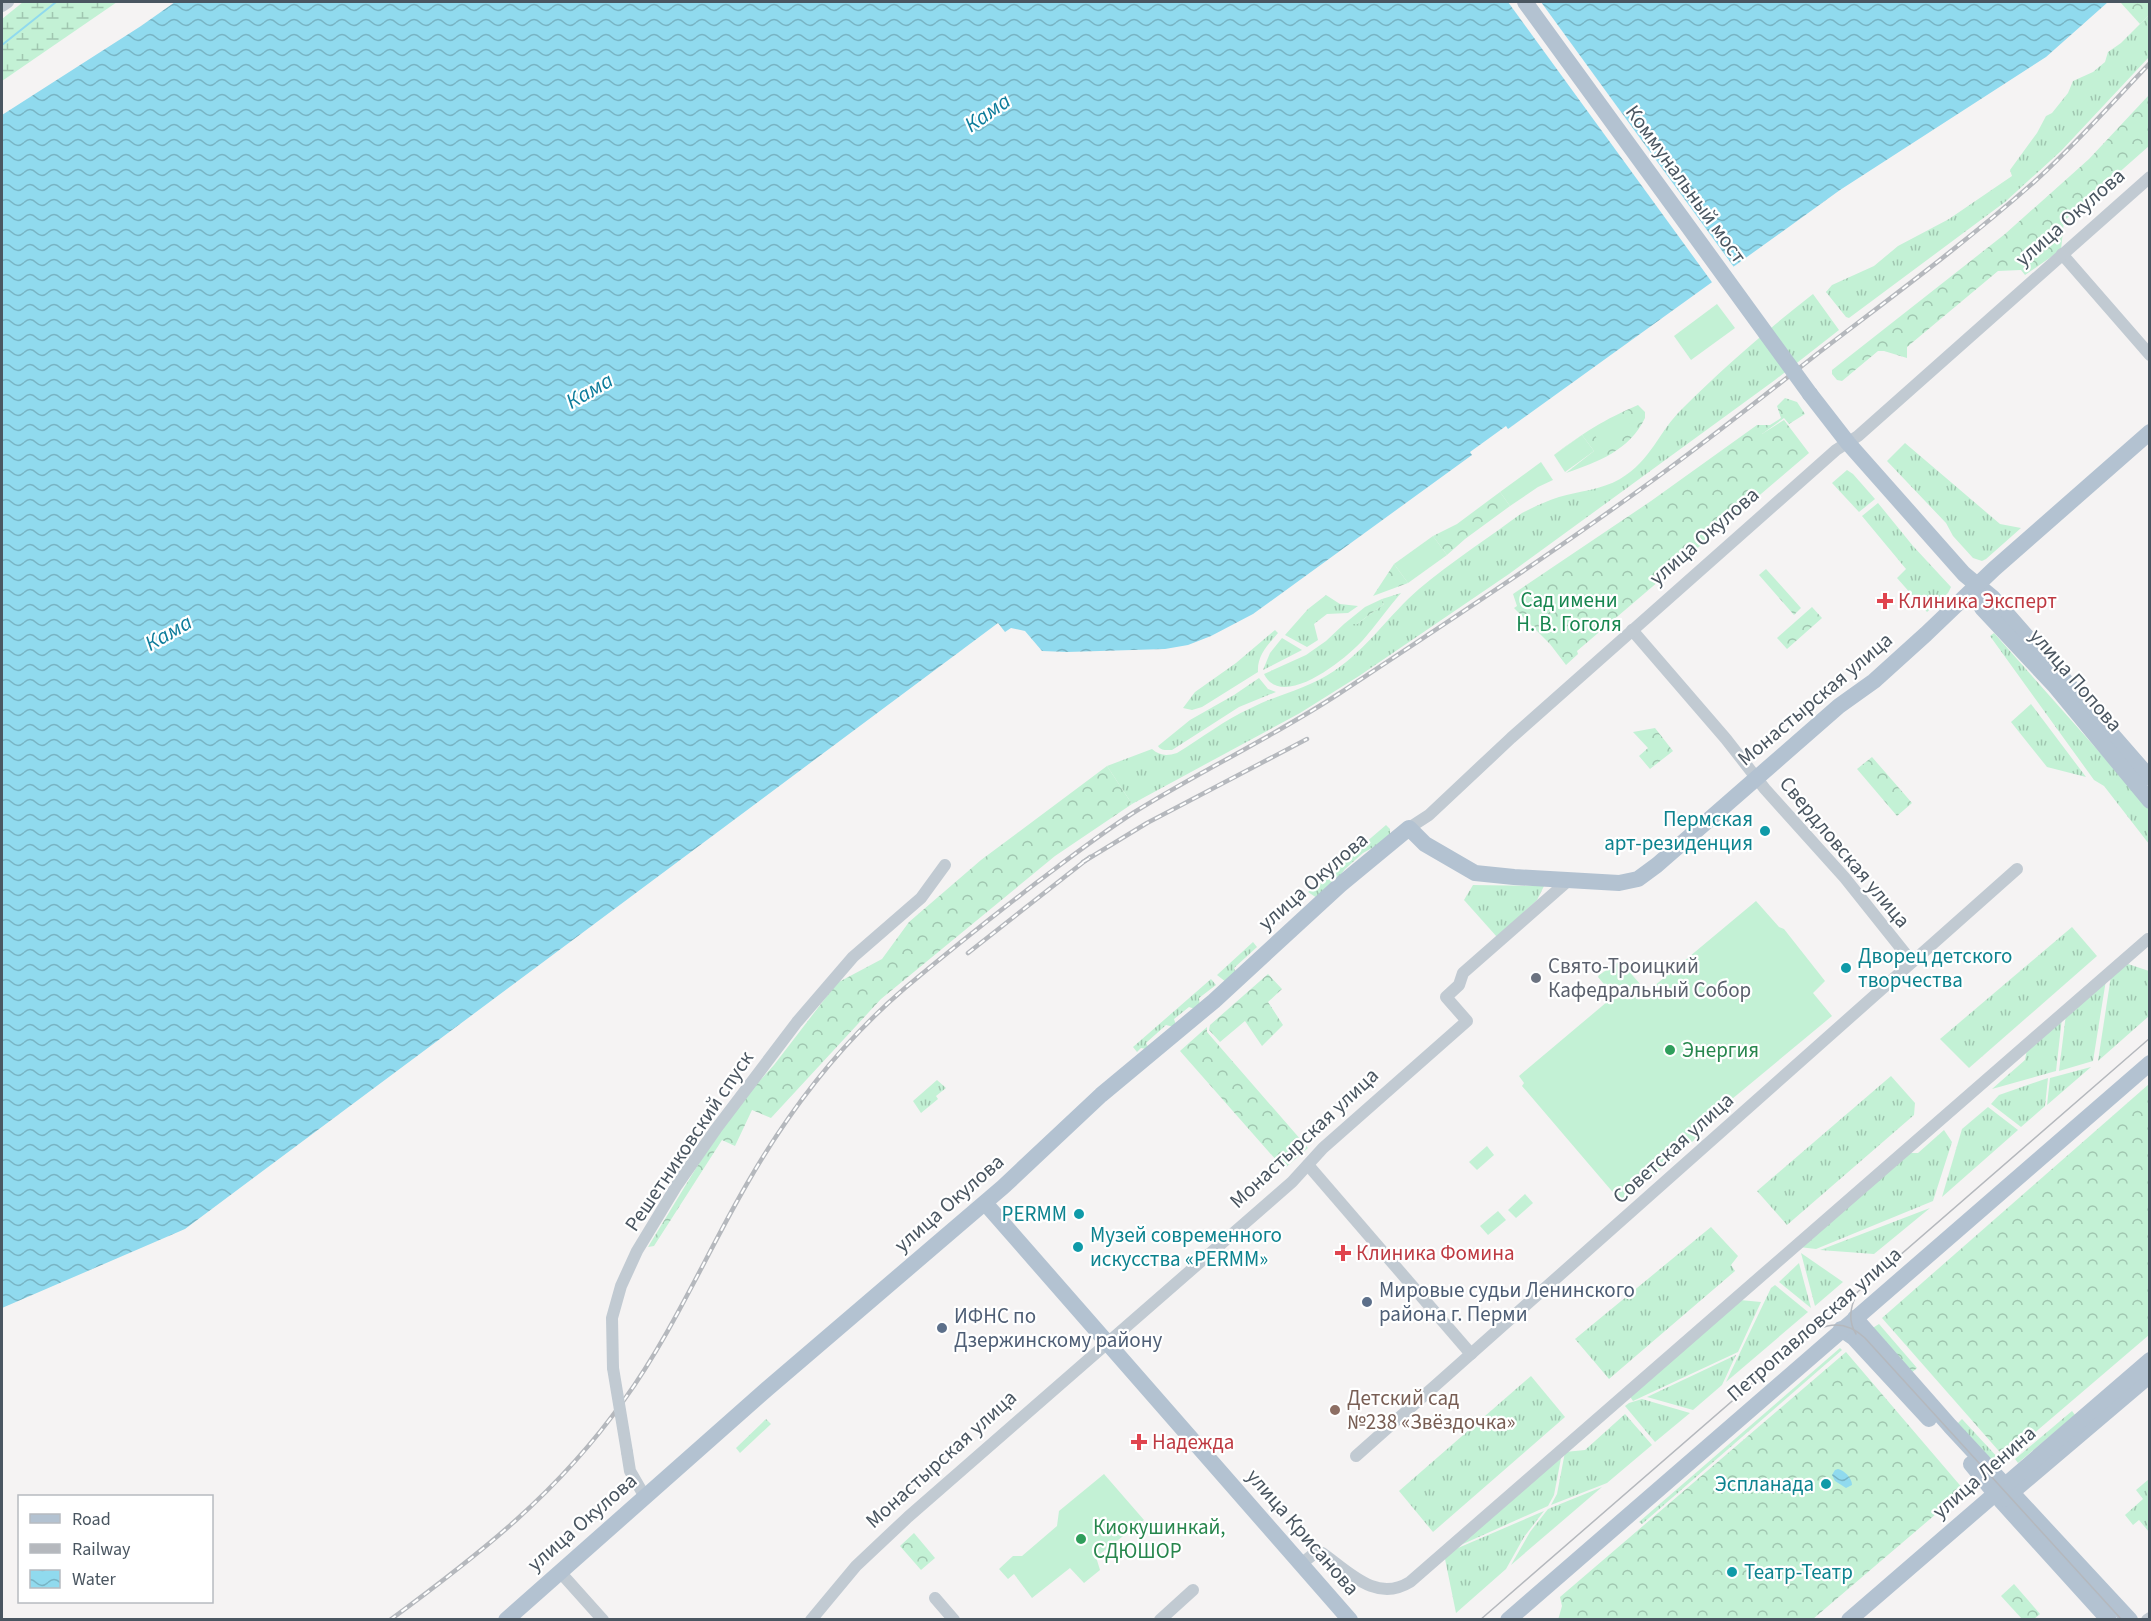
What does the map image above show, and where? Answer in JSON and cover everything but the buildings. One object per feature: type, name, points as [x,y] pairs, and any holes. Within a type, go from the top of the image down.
[{"type":"main road","name":"Коммунальный мост","points":[[1525,2],[1810,394]]},
{"type":"main road","name":"улица Попова","points":[[1810,394],[1848,443],[1976,586],[1993,598],[2150,778]]},
{"type":"main road","name":"Монастырская улица","points":[[1409,828],[1425,844],[1475,873],[1619,883],[1638,879],[1658,865],[1839,706],[1874,681],[1976,586],[2150,432]]},
{"type":"main road","name":"улица Попова","points":[[1976,586],[1982,608],[2054,685],[2150,801]]},
{"type":"main road","name":"улица Окулова","points":[[506,1620],[985,1203],[1101,1095],[1214,1001],[1340,885],[1409,828]]},
{"type":"main road","name":"Петропавловская улица","points":[[1508,1620],[2150,1063]]},
{"type":"main road","name":"улица Крисанова","points":[[985,1203],[1350,1620]]},
{"type":"main road","points":[[1855,1317],[2109,1620]]},
{"type":"main road","points":[[1841,1329],[1854,1338],[1978,1472],[2003,1492],[2130,1620]]},
{"type":"main road","name":"улица Ленина","points":[[1865,1620],[2150,1360]]},
{"type":"main road","name":"улица Ленина","points":[[1849,1620],[2003,1492],[2150,1376]]},
{"type":"street","points":[[2,6],[8,2]]},
{"type":"street","name":"улица Окулова","points":[[1409,828],[1429,815],[1632,630],[1829,457],[1867,428],[2150,177]]},
{"type":"street","points":[[2062,254],[2150,355]]},
{"type":"street","name":"Свердловская улица","points":[[1632,630],[1845,879],[1912,962]]},
{"type":"street","name":"Решетниковский спуск","points":[[645,1497],[630,1471],[613,1368],[612,1318],[621,1286],[637,1251],[677,1185],[716,1129],[797,1022],[853,957],[921,898],[945,865]]},
{"type":"street","name":"Советская улица","points":[[1356,1456],[2017,869]]},
{"type":"street","name":"Монастырская улица","points":[[811,1620],[856,1566],[908,1516],[1292,1182],[1323,1148],[1467,1021],[1446,997],[1459,986],[1463,973],[1569,880]]},
{"type":"street","points":[[1301,1564],[1315,1553],[1322,1553],[1373,1588],[1384,1590],[1399,1588],[1410,1582],[2148,939]]},
{"type":"street","points":[[1308,1165],[1471,1354]]},
{"type":"street","points":[[560,1572],[603,1620]]},
{"type":"street","points":[[1160,1620],[1194,1590]]},
{"type":"street","points":[[935,1598],[954,1620]]},
{"type":"green space","points":[[23,2],[117,2],[2,81],[2,19]]},
{"type":"green space","points":[[2122,2],[2149,2],[2149,15],[2140,24]]},
{"type":"green space","points":[[2149,15],[2149,57],[2061,151],[2005,202],[1849,318],[1846,317],[1826,292],[1832,285],[1874,266],[1898,246],[1949,219],[2012,176],[2010,170],[2037,133],[2046,116],[2052,113],[2068,93],[2073,81],[2093,72],[2105,62],[2108,52],[2121,43]]},
{"type":"green space","points":[[2149,95],[2149,146],[2064,221],[2061,250],[2025,275],[2021,270],[1998,271],[1907,347],[1907,358],[1878,351],[1842,381],[1837,380],[1832,370],[2005,234],[2089,159]]},
{"type":"green space","points":[[1813,294],[1839,330],[1775,380],[1509,574],[1359,676],[1300,713],[1132,804],[1107,766],[1152,749],[1164,755],[1177,753],[1241,713],[1334,671],[1357,653],[1419,589],[1522,513],[1559,497],[1605,486],[1631,471],[1647,455],[1674,417],[1698,393],[1746,349]]},
{"type":"green space","points":[[1717,304],[1735,328],[1691,360],[1674,336]]},
{"type":"green space","name":"Сад имени Н. В. Гоголя","points":[[1785,398],[1797,402],[1805,414],[1789,424],[1784,418],[1762,434],[1784,420],[1809,453],[1577,651],[1578,654],[1566,665],[1550,644],[1514,608],[1517,606],[1513,594],[1651,501],[1757,425],[1770,425],[1781,418],[1777,406]]},
{"type":"green space","points":[[1638,405],[1645,412],[1645,418],[1639,429],[1622,447],[1601,459],[1566,473],[1594,451],[1582,435]]},
{"type":"green space","points":[[1622,413],[1634,430],[1605,450],[1594,434]]},
{"type":"green space","points":[[1582,435],[1594,451],[1565,472],[1554,455]]},
{"type":"green space","points":[[1905,443],[2000,524],[2021,528],[1986,559],[1982,561],[1973,558],[1953,536],[1946,523],[1887,461]]},
{"type":"green space","points":[[1541,462],[1553,480],[1510,506],[1500,492]]},
{"type":"green space","points":[[1847,470],[1875,499],[1859,512],[1832,483]]},
{"type":"green space","points":[[1500,492],[1510,506],[1447,555],[1433,536],[1457,524]]},
{"type":"green space","points":[[1878,503],[1951,587],[1948,593],[1927,612],[1897,578],[1906,569],[1862,516]]},
{"type":"green space","points":[[1433,536],[1447,555],[1408,583],[1394,564]]},
{"type":"green space","points":[[1394,564],[1408,583],[1373,596]]},
{"type":"green space","points":[[1766,569],[1801,608],[1794,615],[1759,575]]},
{"type":"green space","points":[[1401,593],[1355,648],[1314,678],[1299,685],[1285,687],[1273,684],[1264,674],[1306,655],[1344,624],[1357,624],[1384,604],[1382,599]]},
{"type":"green space","points":[[1326,595],[1340,604],[1358,606],[1348,613],[1327,614],[1314,624],[1318,640],[1307,647],[1285,635],[1308,609]]},
{"type":"green space","points":[[1382,599],[1384,604],[1357,624],[1344,624],[1365,607]]},
{"type":"green space","points":[[1812,607],[1822,618],[1787,649],[1777,638]]},
{"type":"green space","points":[[1275,630],[1278,633],[1261,655],[1258,672],[1202,707],[1192,710],[1183,708],[1195,692],[1236,663]]},
{"type":"green space","points":[[1994,633],[2149,808],[2149,844],[2104,786],[2094,780],[1990,636]]},
{"type":"green space","points":[[1282,638],[1302,650],[1263,670],[1270,653]]},
{"type":"green space","points":[[1259,678],[1268,689],[1276,692],[1239,707],[1172,750],[1159,748],[1158,746],[1190,720]]},
{"type":"green space","points":[[2031,704],[2086,777],[2047,767],[2011,722]]},
{"type":"green space","points":[[1655,728],[1673,751],[1650,769],[1639,756],[1648,748],[1633,732]]},
{"type":"green space","points":[[1872,757],[1912,803],[1897,816],[1857,769]]},
{"type":"green space","points":[[1107,766],[1132,804],[1055,856],[881,999],[771,1118],[752,1110],[735,1146],[722,1140],[654,1246],[648,1247],[715,1137],[737,1106],[774,1065],[837,983],[882,959],[909,922],[981,860]]},
{"type":"green space","points":[[1386,825],[1390,829],[1390,835],[1383,842],[1363,853],[1317,898],[1308,892]]},
{"type":"green space","points":[[1473,885],[1544,886],[1537,900],[1497,937],[1464,900]]},
{"type":"green space","name":"Энергия","points":[[1756,901],[1779,927],[1784,929],[1825,981],[1813,993],[1832,1016],[1703,1123],[1706,1127],[1698,1133],[1700,1135],[1622,1203],[1522,1086],[1524,1083],[1519,1076],[1614,996],[1598,977],[1599,975],[1620,961],[1647,992]]},
{"type":"green space","points":[[2072,927],[2097,956],[1969,1068],[1940,1039]]},
{"type":"green space","points":[[1253,942],[1257,947],[1234,968],[1236,974],[1226,982],[1217,975]]},
{"type":"green space","points":[[2125,963],[2149,971],[2149,1016],[2098,1061],[2111,976]]},
{"type":"green space","points":[[1268,974],[1282,989],[1268,1002],[1283,1025],[1262,1046],[1245,1021],[1220,1042],[1209,1030],[1210,1025]]},
{"type":"green space","points":[[1211,979],[1216,985],[1199,998],[1200,1006],[1195,1009],[1189,1007],[1174,1019],[1176,1025],[1174,1027],[1166,1025],[1146,1043],[1148,1047],[1146,1049],[1141,1048],[1137,1052],[1133,1047]]},
{"type":"green space","points":[[2106,980],[2093,1061],[2059,1071],[2066,1014]]},
{"type":"green space","points":[[2062,1018],[2056,1071],[1992,1089],[2025,1060],[2027,1049]]},
{"type":"green space","points":[[1207,1027],[1207,1032],[1308,1148],[1284,1169],[1180,1051]]},
{"type":"green space","points":[[2091,1067],[2047,1105],[2050,1078]]},
{"type":"green space","points":[[1891,1076],[1915,1103],[1914,1115],[1787,1225],[1757,1191]]},
{"type":"green space","points":[[2048,1078],[2045,1106],[2021,1127],[1991,1104],[1999,1095]]},
{"type":"green space","points":[[937,1080],[946,1088],[936,1096],[938,1099],[921,1113],[913,1101]]},
{"type":"green space","points":[[2149,1084],[2149,1335],[2005,1458],[1882,1318]]},
{"type":"green space","points":[[1988,1107],[2018,1130],[1942,1197],[1962,1129]]},
{"type":"green space","points":[[1944,1130],[1952,1142],[1933,1201],[1816,1249],[1799,1247],[1907,1153],[1918,1153]]},
{"type":"green space","points":[[1487,1146],[1494,1155],[1477,1170],[1469,1162]]},
{"type":"green space","points":[[1525,1194],[1533,1203],[1516,1218],[1508,1210]]},
{"type":"green space","points":[[1930,1208],[1874,1254],[1820,1250]]},
{"type":"green space","points":[[1498,1211],[1506,1220],[1488,1235],[1480,1226]]},
{"type":"green space","points":[[1711,1227],[1738,1256],[1731,1265],[1735,1271],[1609,1379],[1575,1339]]},
{"type":"green space","points":[[1801,1253],[1843,1282],[1815,1306]]},
{"type":"green space","points":[[1799,1263],[1811,1308],[1779,1282]]},
{"type":"green space","points":[[1775,1285],[1808,1312],[1726,1382],[1771,1288]]},
{"type":"green space","points":[[1740,1300],[1761,1302],[1738,1352],[1633,1401],[1629,1395]]},
{"type":"green space","points":[[1879,1324],[1917,1368],[1909,1375],[1871,1329]]},
{"type":"green space","points":[[1840,1348],[1842,1350],[1642,1524],[1639,1522]]},
{"type":"green space","name":"Эспланада","points":[[1846,1352],[1964,1490],[1813,1619],[1558,1620],[1562,1606],[1560,1597]]},
{"type":"green space","points":[[1736,1355],[1722,1385],[1693,1410],[1647,1397]]},
{"type":"green space","points":[[1531,1376],[1565,1417],[1433,1532],[1399,1491]]},
{"type":"green space","points":[[1642,1399],[1690,1413],[1655,1442],[1625,1406]]},
{"type":"green space","points":[[2072,1411],[2075,1415],[2018,1463],[2015,1459]]},
{"type":"green space","points":[[1625,1414],[1652,1445],[1607,1483],[1551,1505],[1557,1494],[1565,1452],[1585,1450]]},
{"type":"green space","points":[[766,1419],[771,1424],[740,1453],[736,1448]]},
{"type":"green space","points":[[1962,1419],[2000,1460],[1993,1465],[1956,1425]]},
{"type":"green space","points":[[1562,1453],[1554,1495],[1548,1506],[1454,1548]]},
{"type":"green space","name":"Киокушинкай, СДЮШОР","points":[[1104,1474],[1144,1520],[1096,1557],[1100,1570],[1084,1583],[1070,1568],[1032,1598],[1014,1574],[1008,1579],[999,1569],[1013,1556],[1022,1556],[1057,1526],[1059,1511]]},
{"type":"green space","points":[[2149,1479],[2149,1532],[2139,1520],[2133,1525],[2125,1515],[2143,1499],[2136,1490]]},
{"type":"green space","points":[[1602,1487],[1511,1565],[1530,1532],[1548,1509]]},
{"type":"green space","points":[[1544,1511],[1524,1537],[1506,1569],[1456,1613],[1444,1554]]},
{"type":"green space","points":[[914,1533],[935,1558],[921,1570],[900,1546]]},
{"type":"green space","points":[[2014,1584],[2040,1614],[2034,1619],[2022,1619],[2001,1596]]},
{"type":"water","name":"Кама","points":[[175,2],[2108,2],[2046,57],[1840,190],[1508,429],[1506,426],[1470,452],[1472,455],[1253,614],[1211,636],[1188,645],[1165,649],[1042,651],[1025,631],[1011,628],[1005,632],[998,623],[185,1229],[2,1308],[2,115]]},
{"type":"water","points":[[1838,1469],[1847,1475],[1852,1485],[1846,1488],[1835,1481],[1832,1475]]},
{"type":"pier","points":[[1508,2],[1541,2],[1736,270],[1714,285]]},
{"type":"waterway","points":[[2,45],[56,2]]},
{"type":"tram line","points":[[1480,1620],[2150,1038]]},
{"type":"tram line","points":[[1856,1334],[1851,1314],[1857,1294]]},
{"type":"tram line","points":[[1819,1329],[1831,1325],[1849,1327],[1865,1338],[2122,1620]]},
{"type":"railway","points":[[390,1620],[456,1570],[516,1520],[545,1493],[599,1433],[642,1374],[733,1209],[781,1129],[838,1054],[905,988],[1036,883],[1120,821],[1340,693],[1539,561],[1677,463],[2007,206],[2063,154],[2150,63]]},
{"type":"railway","points":[[1083,862],[1147,823],[1307,739]]},
{"type":"railway","points":[[968,953],[1090,857]]},
{"type":"place","name":"Клиника Эксперт","points":[[1885,601]]},
{"type":"place","name":"Пермская арт-резиденция","points":[[1765,831]]},
{"type":"place","name":"Дворец детского творчества","points":[[1846,968]]},
{"type":"place","name":"Свято-Троицкий Кафедральный Собор","points":[[1536,978]]},
{"type":"place","name":"Энергия","points":[[1670,1050]]},
{"type":"place","name":"PERMM","points":[[1079,1214]]},
{"type":"place","name":"Музей современного искусства «PERMM»","points":[[1078,1247]]},
{"type":"place","name":"Клиника Фомина","points":[[1343,1253]]},
{"type":"place","name":"Мировые судьи Ленинского района г. Перми","points":[[1367,1302]]},
{"type":"place","name":"ИФНС по Дзержинскому району","points":[[942,1328]]},
{"type":"place","name":"Детский сад №238 «Звёздочка»","points":[[1335,1410]]},
{"type":"place","name":"Надежда","points":[[1139,1442]]},
{"type":"place","name":"Эспланада","points":[[1826,1484]]},
{"type":"place","name":"Киокушинкай, СДЮШОР","points":[[1081,1539]]},
{"type":"place","name":"Театр-Театр","points":[[1732,1572]]}]
